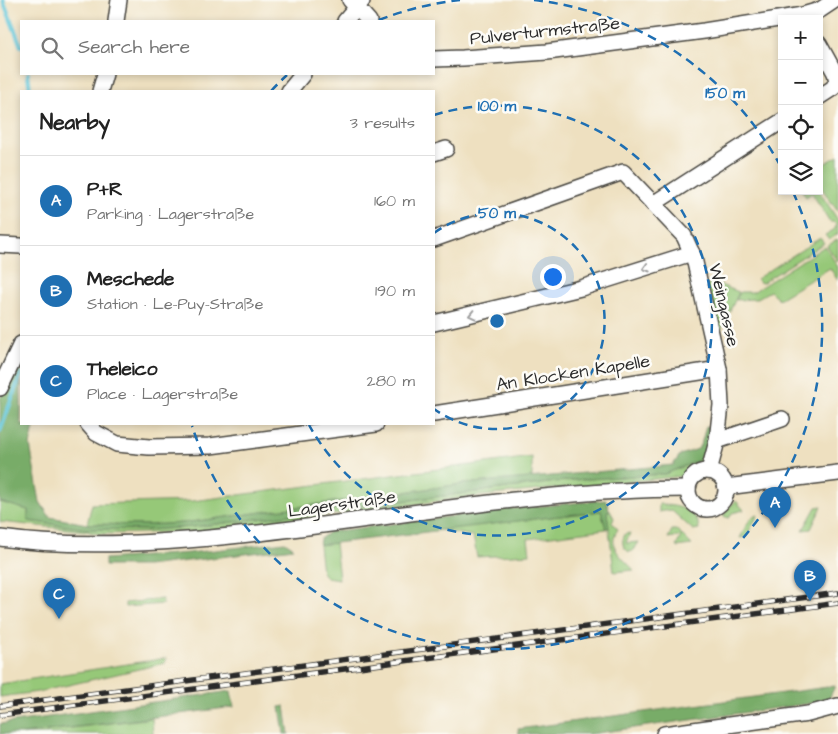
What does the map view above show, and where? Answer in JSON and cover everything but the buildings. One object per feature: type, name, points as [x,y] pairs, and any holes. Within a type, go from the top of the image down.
[{"type":"street","points":[[116,20],[118,0]]},
{"type":"street","name":"Pulverturmstraße","points":[[809,15],[835,0]]},
{"type":"street","points":[[346,20],[356,2],[368,20]]},
{"type":"street","name":"Pulverturmstraße","points":[[435,59],[547,52],[778,21]]},
{"type":"street","points":[[823,52],[837,81],[833,88],[823,94]]},
{"type":"street","points":[[100,90],[105,75]]},
{"type":"street","points":[[290,90],[302,75]]},
{"type":"street","points":[[653,204],[778,124]]},
{"type":"street","name":"Weingasse","points":[[435,239],[623,172],[684,236],[692,253],[699,276],[719,369],[721,405],[717,441],[709,471]]},
{"type":"street","points":[[0,246],[20,246]]},
{"type":"street","points":[[435,324],[580,288],[692,253]]},
{"type":"street","points":[[0,388],[20,346]]},
{"type":"street","name":"An Klocken Kapelle","points":[[435,414],[719,369]]},
{"type":"street","points":[[717,441],[782,419]]},
{"type":"street","points":[[89,425],[96,433],[117,444],[148,447],[210,446],[364,425]]},
{"type":"street","points":[[709,471],[720,475],[726,486],[725,496],[719,505],[708,508],[696,505],[688,489],[693,477],[709,471]]},
{"type":"street","points":[[726,486],[838,473]]},
{"type":"street","name":"Lagerstraße","points":[[0,538],[84,543],[188,540],[307,528],[486,504],[625,490],[688,489]]},
{"type":"street","points":[[664,734],[808,714],[838,706]]},
{"type":"green space","points":[[838,156],[838,212],[823,190],[823,165]]},
{"type":"green space","points":[[813,195],[822,195],[838,220],[838,234],[829,240],[825,235],[835,229],[836,224],[830,222]]},
{"type":"green space","points":[[820,238],[824,243],[762,283],[756,279]]},
{"type":"green space","points":[[838,239],[838,262],[827,246]]},
{"type":"green space","points":[[825,246],[838,267],[838,281],[830,268],[779,299],[770,291],[756,299],[736,300],[740,292],[753,292]]},
{"type":"green space","points":[[717,282],[739,292],[716,340],[705,285]]},
{"type":"green space","points":[[20,361],[20,425],[35,425],[30,445],[40,502],[50,517],[87,524],[147,525],[184,523],[462,484],[673,465],[680,455],[698,449],[706,426],[712,428],[705,456],[665,474],[573,480],[193,527],[148,530],[87,529],[28,521],[28,510],[0,502],[0,401],[2,393]]},
{"type":"green space","points":[[705,456],[707,463],[685,476],[470,497],[197,532],[98,534],[86,531],[0,522],[0,502],[28,510],[28,521],[87,529],[148,530],[193,527],[573,480],[665,474]]},
{"type":"green space","points":[[532,457],[532,478],[462,484],[184,523],[147,525],[87,524],[92,504],[192,501]]},
{"type":"green space","points":[[606,500],[609,509],[607,513],[609,528],[606,529],[601,511],[319,545],[320,539],[329,532],[509,509]]},
{"type":"green space","points":[[736,501],[744,510],[732,513],[729,518],[723,516],[730,506]]},
{"type":"green space","points":[[659,504],[679,507],[690,512],[697,522],[699,529],[693,530],[671,510],[659,512]]},
{"type":"green space","points":[[822,506],[811,529],[803,530],[816,507]]},
{"type":"green space","points":[[609,509],[614,518],[612,523],[618,529],[614,541],[617,551],[634,570],[614,572],[607,513]]},
{"type":"green space","points":[[601,511],[606,529],[528,539],[530,554],[477,557],[473,536],[439,530]]},
{"type":"green space","points":[[758,515],[746,537],[740,538],[749,521]]},
{"type":"green space","points":[[672,530],[677,530],[692,545],[676,547],[681,536],[668,538]]},
{"type":"green space","points":[[630,533],[626,543],[639,542],[633,551],[629,552],[624,546],[623,539],[625,534]]},
{"type":"green space","points":[[285,542],[294,548],[147,566],[105,566],[105,559],[189,553]]},
{"type":"green space","points":[[335,543],[339,579],[326,577],[322,572],[319,545]]},
{"type":"green space","points":[[162,599],[163,604],[125,607],[125,603]]},
{"type":"green space","points":[[166,658],[165,663],[38,692],[0,697],[0,684]]},
{"type":"green space","points":[[835,686],[828,701],[590,734],[519,734],[518,729]]},
{"type":"green space","points":[[231,691],[234,707],[23,734],[0,734],[0,724]]},
{"type":"green space","points":[[285,706],[289,734],[284,734],[280,707]]},
{"type":"green space","points":[[152,718],[153,734],[23,734]]},
{"type":"waterway","points":[[3,0],[20,43]]},
{"type":"waterway","points":[[28,75],[30,90]]},
{"type":"waterway","points":[[0,431],[20,377]]},
{"type":"railway","points":[[0,706],[838,593]]},
{"type":"railway","points":[[0,715],[838,603]]},
{"type":"place","name":"P+R","points":[[775,528]]},
{"type":"place","name":"Meschede","points":[[810,601]]},
{"type":"place","name":"Theleico","points":[[59,619]]}]
